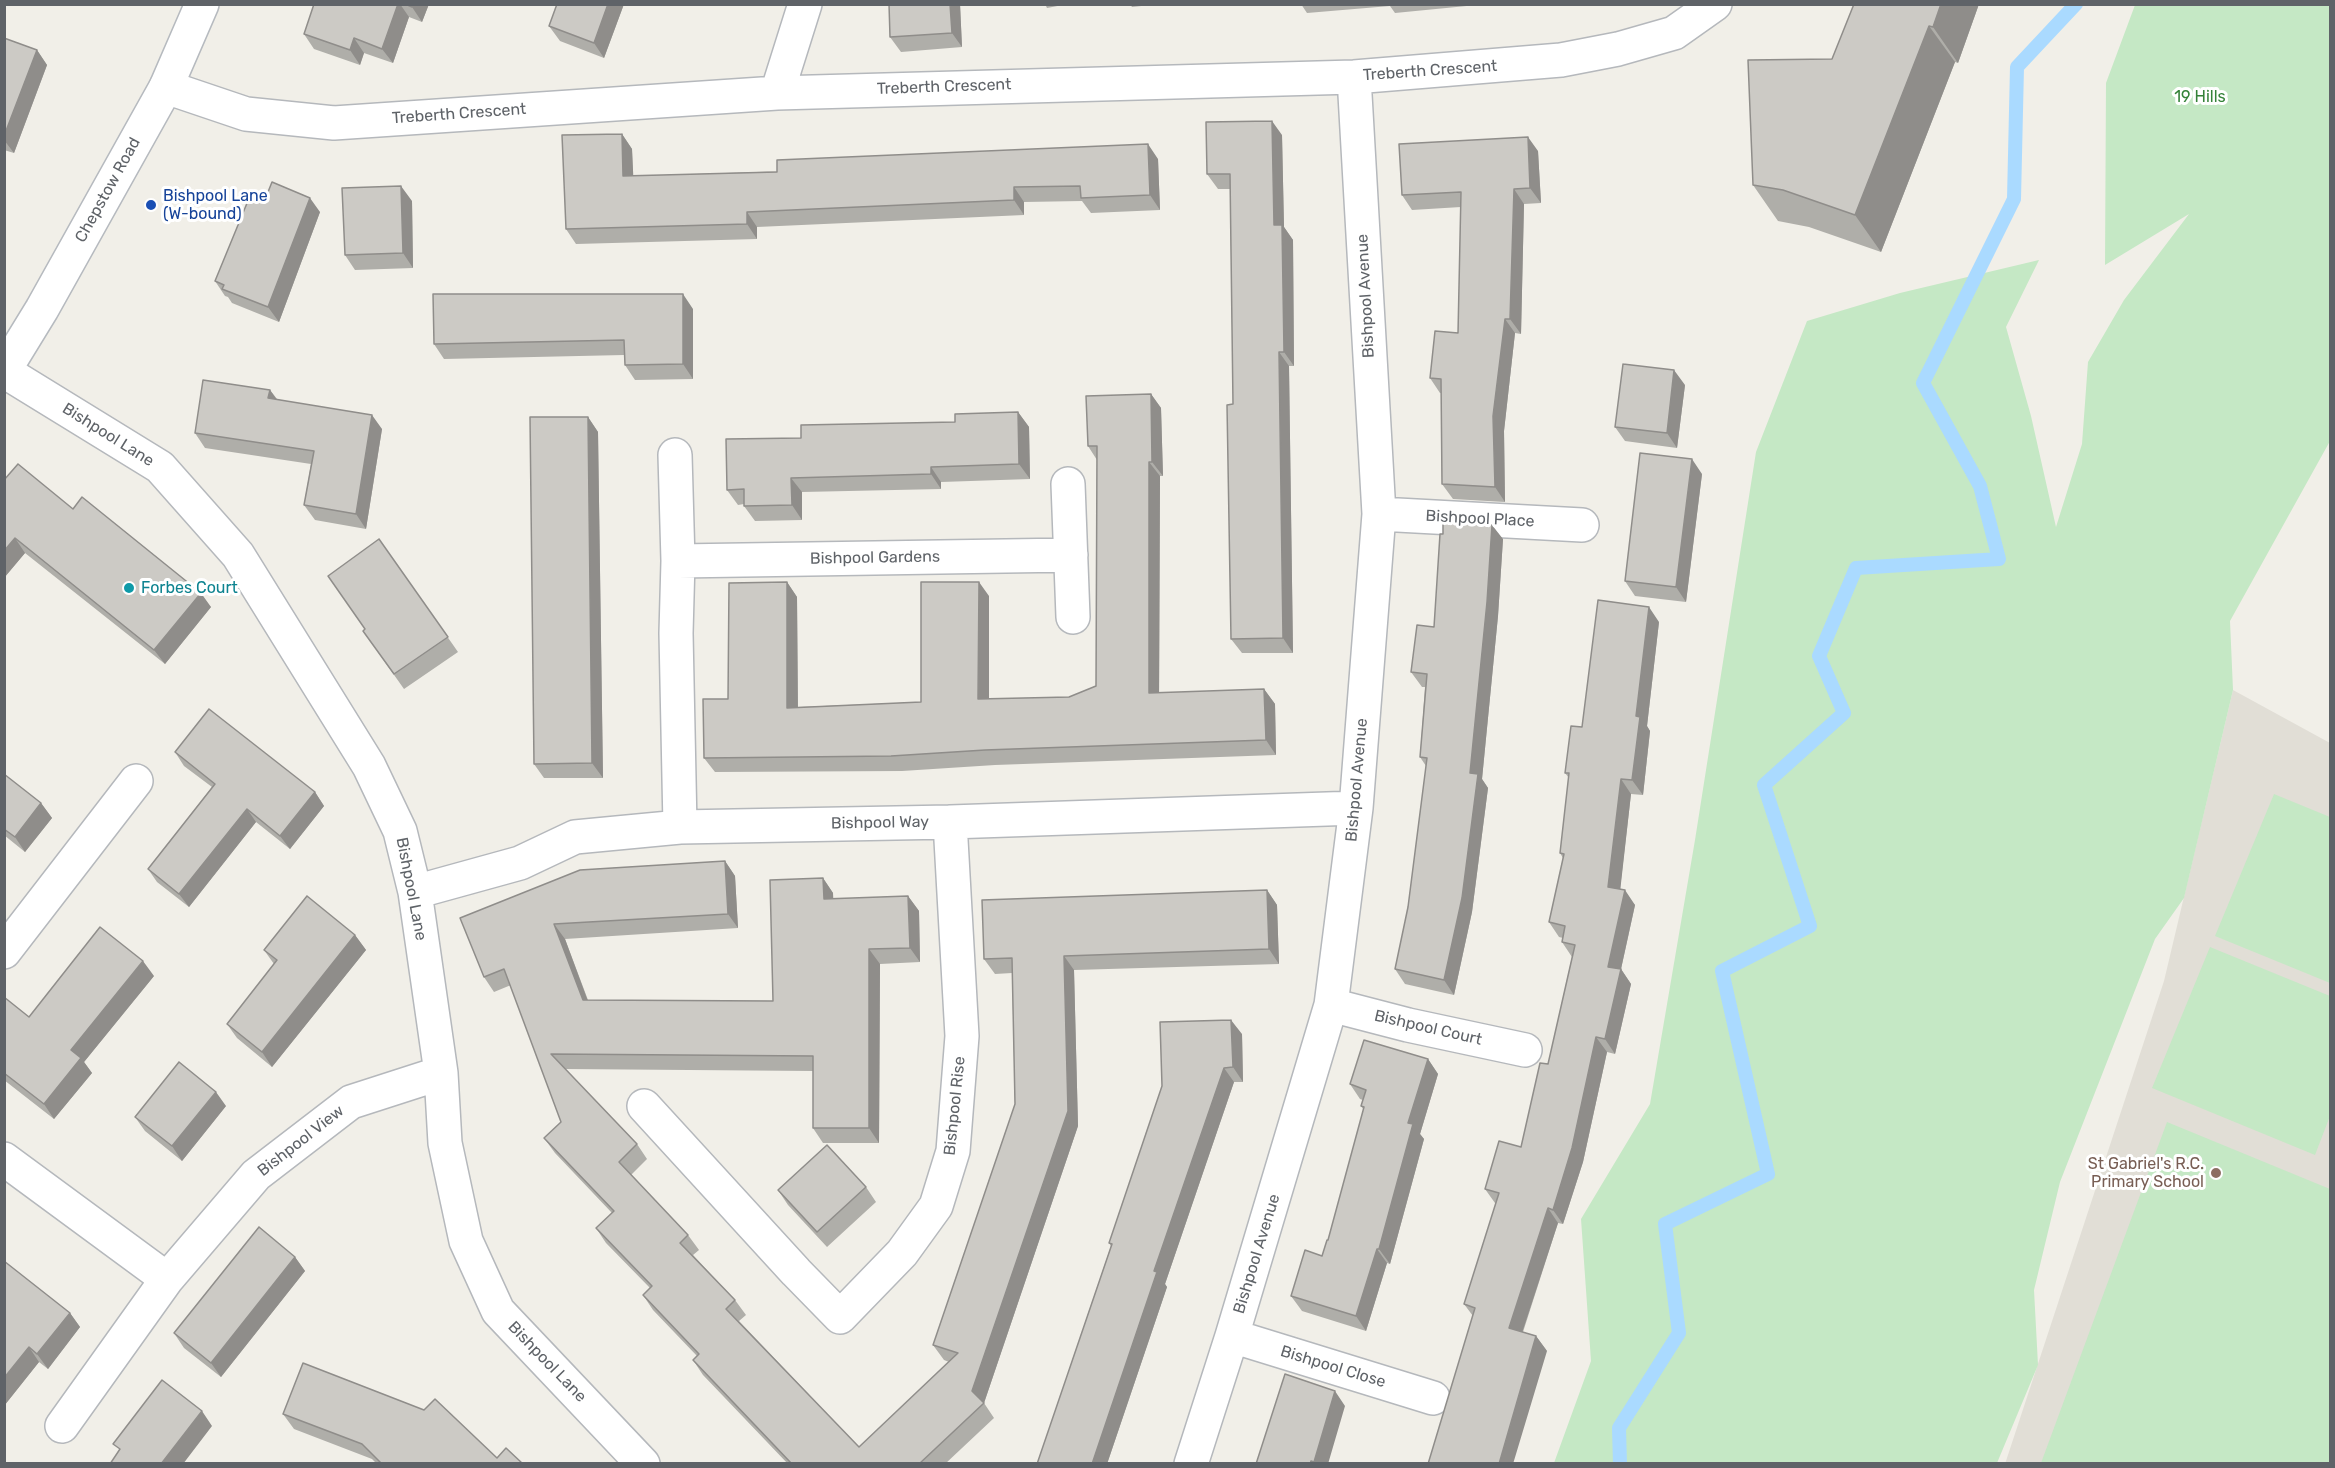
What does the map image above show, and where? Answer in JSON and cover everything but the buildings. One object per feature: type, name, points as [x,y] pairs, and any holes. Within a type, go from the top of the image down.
[{"type":"street","name":"Chepstow Road","points":[[4,371],[42,309],[166,87],[202,4]]},
{"type":"street","points":[[777,93],[805,4]]},
{"type":"street","name":"Treberth Crescent","points":[[166,87],[246,114],[334,123],[777,93],[1354,77],[1572,58],[1618,49],[1674,33],[1715,4]]},
{"type":"street","name":"Bishpool Avenue","points":[[1191,1464],[1232,1336],[1331,1005],[1356,808],[1378,514],[1354,77]]},
{"type":"street","name":"Bishpool Lane","points":[[4,371],[160,467],[238,555],[369,766],[400,831],[415,892],[441,1073],[446,1143],[466,1241],[498,1311],[643,1464]]},
{"type":"street","points":[[675,455],[680,827]]},
{"type":"street","points":[[1068,484],[1073,617]]},
{"type":"street","name":"Bishpool Place","points":[[1378,514],[1582,525]]},
{"type":"street","name":"Bishpool Gardens","points":[[678,561],[1071,555]]},
{"type":"street","points":[[4,952],[136,781]]},
{"type":"street","name":"Bishpool Way","points":[[415,892],[520,863],[575,837],[680,827],[950,822],[1356,808]]},
{"type":"street","name":"Bishpool Rise","points":[[644,1106],[840,1317],[902,1253],[936,1206],[953,1151],[962,1036],[950,822]]},
{"type":"street","name":"Bishpool Court","points":[[1331,1005],[1408,1025],[1525,1050]]},
{"type":"street","name":"Bishpool View","points":[[62,1426],[167,1280],[256,1175],[351,1102],[441,1073]]},
{"type":"street","points":[[4,1160],[101,1228],[167,1280]]},
{"type":"street","name":"Bishpool Close","points":[[1232,1336],[1433,1398]]},
{"type":"shaded area","name":"St Gabriel's R.C. Primary School","points":[[2233,690],[2330,743],[2330,1463],[2005,1464],[2164,981]]},
{"type":"green space","name":"19 Hills","points":[[2135,5],[2330,5],[2330,441],[2230,621],[2233,690],[2184,898],[2155,939],[2060,1182],[2034,1290],[2038,1365],[1997,1463],[1554,1463],[1591,1361],[1581,1219],[1650,1104],[1695,840],[1756,452],[1807,321],[1900,293],[2039,260],[2006,327],[2031,416],[2056,527],[2082,444],[2088,362],[2124,300],[2189,214],[2105,265],[2106,83]]},
{"type":"green space","points":[[2274,794],[2330,817],[2330,983],[2215,936]]},
{"type":"green space","points":[[2210,947],[2330,996],[2330,1116],[2315,1155],[2152,1088]]},
{"type":"green space","points":[[2167,1122],[2330,1189],[2330,1463],[2041,1463]]},
{"type":"waterway","points":[[1620,1464],[1619,1428],[1679,1333],[1665,1224],[1768,1174],[1722,971],[1810,926],[1764,785],[1844,713],[1819,656],[1856,568],[1999,559],[1980,486],[1923,383],[2014,199],[2017,67],[2076,4]]},
{"type":"place","name":"Bishpool Lane (W-bound)","points":[[151,205]]},
{"type":"place","name":"Forbes Court","points":[[129,588]]},
{"type":"place","name":"St Gabriel's R.C. Primary School","points":[[2216,1173]]}]
